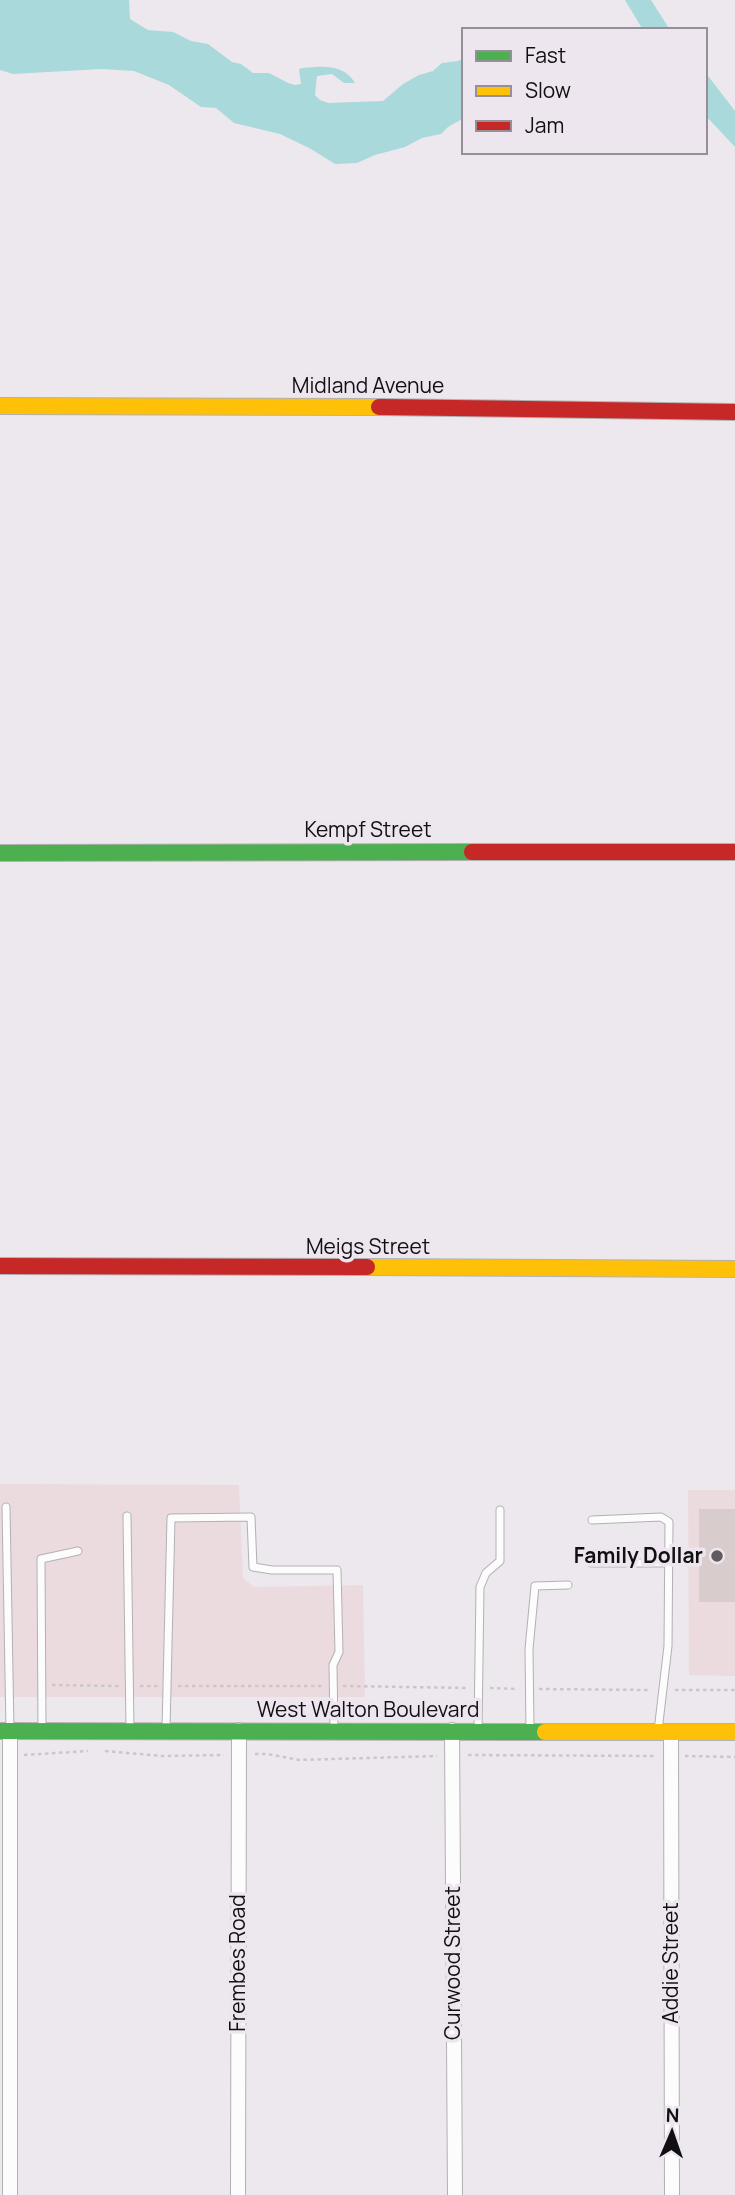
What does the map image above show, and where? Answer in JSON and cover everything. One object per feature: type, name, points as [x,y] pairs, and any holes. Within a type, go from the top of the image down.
[{"type":"street","name":"Midland Avenue","points":[[0,406],[545,408],[735,412]]},
{"type":"street","name":"Kempf Street","points":[[0,853],[735,852]]},
{"type":"street","name":"Meigs Street","points":[[0,1266],[735,1269]]},
{"type":"street","name":"Frembes Road","points":[[238,2195],[239,1730]]},
{"type":"street","name":"Curwood Street","points":[[452,1730],[455,2195]]},
{"type":"street","name":"West Walton Boulevard","points":[[5,1731],[735,1732]]},
{"type":"street","points":[[5,1731],[10,1755],[10,2195]]},
{"type":"street","name":"Addie Street","points":[[664,1732],[671,1756],[672,2195]]},
{"type":"lane","points":[[5,1731],[6,1507]]},
{"type":"lane","points":[[478,1731],[480,1587],[486,1573],[500,1561],[500,1510]]},
{"type":"lane","points":[[127,1516],[130,1731]]},
{"type":"lane","points":[[166,1731],[172,1518],[251,1517],[253,1567],[272,1570],[337,1570],[339,1652],[333,1665],[334,1731]]},
{"type":"lane","points":[[592,1520],[662,1517],[669,1522],[664,1732]]},
{"type":"lane","points":[[42,1731],[41,1559],[78,1551]]},
{"type":"lane","points":[[590,1563],[668,1563]]},
{"type":"lane","points":[[530,1731],[529,1649],[535,1586],[568,1585]]},
{"type":"path","points":[[41,1685],[735,1690]]},
{"type":"path","points":[[10,1755],[98,1750],[162,1756],[268,1754],[299,1759],[550,1754],[735,1757]]},
{"type":"shaded area","points":[[0,1484],[239,1485],[243,1578],[254,1587],[363,1585],[365,1697],[0,1697]]},
{"type":"shaded area","points":[[688,1490],[735,1490],[735,1676],[689,1675]]},
{"type":"water","points":[[0,0],[129,0],[130,19],[148,30],[173,32],[191,41],[208,44],[232,62],[241,64],[253,73],[269,73],[295,85],[301,84],[299,69],[325,67],[345,72],[355,83],[344,83],[332,74],[317,76],[315,95],[328,103],[383,101],[419,75],[433,71],[442,63],[462,59],[462,119],[441,134],[422,138],[405,147],[357,163],[335,164],[280,134],[234,123],[216,108],[201,107],[169,85],[134,71],[101,69],[13,74],[0,70]]},
{"type":"water","points":[[625,0],[651,0],[669,28],[642,28]]},
{"type":"water","points":[[707,75],[735,111],[735,147],[707,117]]},
{"type":"building","name":"Family Dollar","points":[[699,1509],[735,1509],[735,1602],[699,1602]]},
{"type":"traffic: fast","points":[[0,853],[472,852]]},
{"type":"traffic: fast","points":[[0,1731],[545,1732]]},
{"type":"traffic: slow","points":[[0,406],[379,407]]},
{"type":"traffic: slow","points":[[367,1267],[735,1269]]},
{"type":"traffic: slow","points":[[545,1732],[735,1732]]},
{"type":"traffic: jam","points":[[379,407],[735,412]]},
{"type":"traffic: jam","points":[[472,852],[735,852]]},
{"type":"traffic: jam","points":[[0,1266],[367,1267]]},
{"type":"place","name":"Family Dollar","points":[[717,1556]]}]
